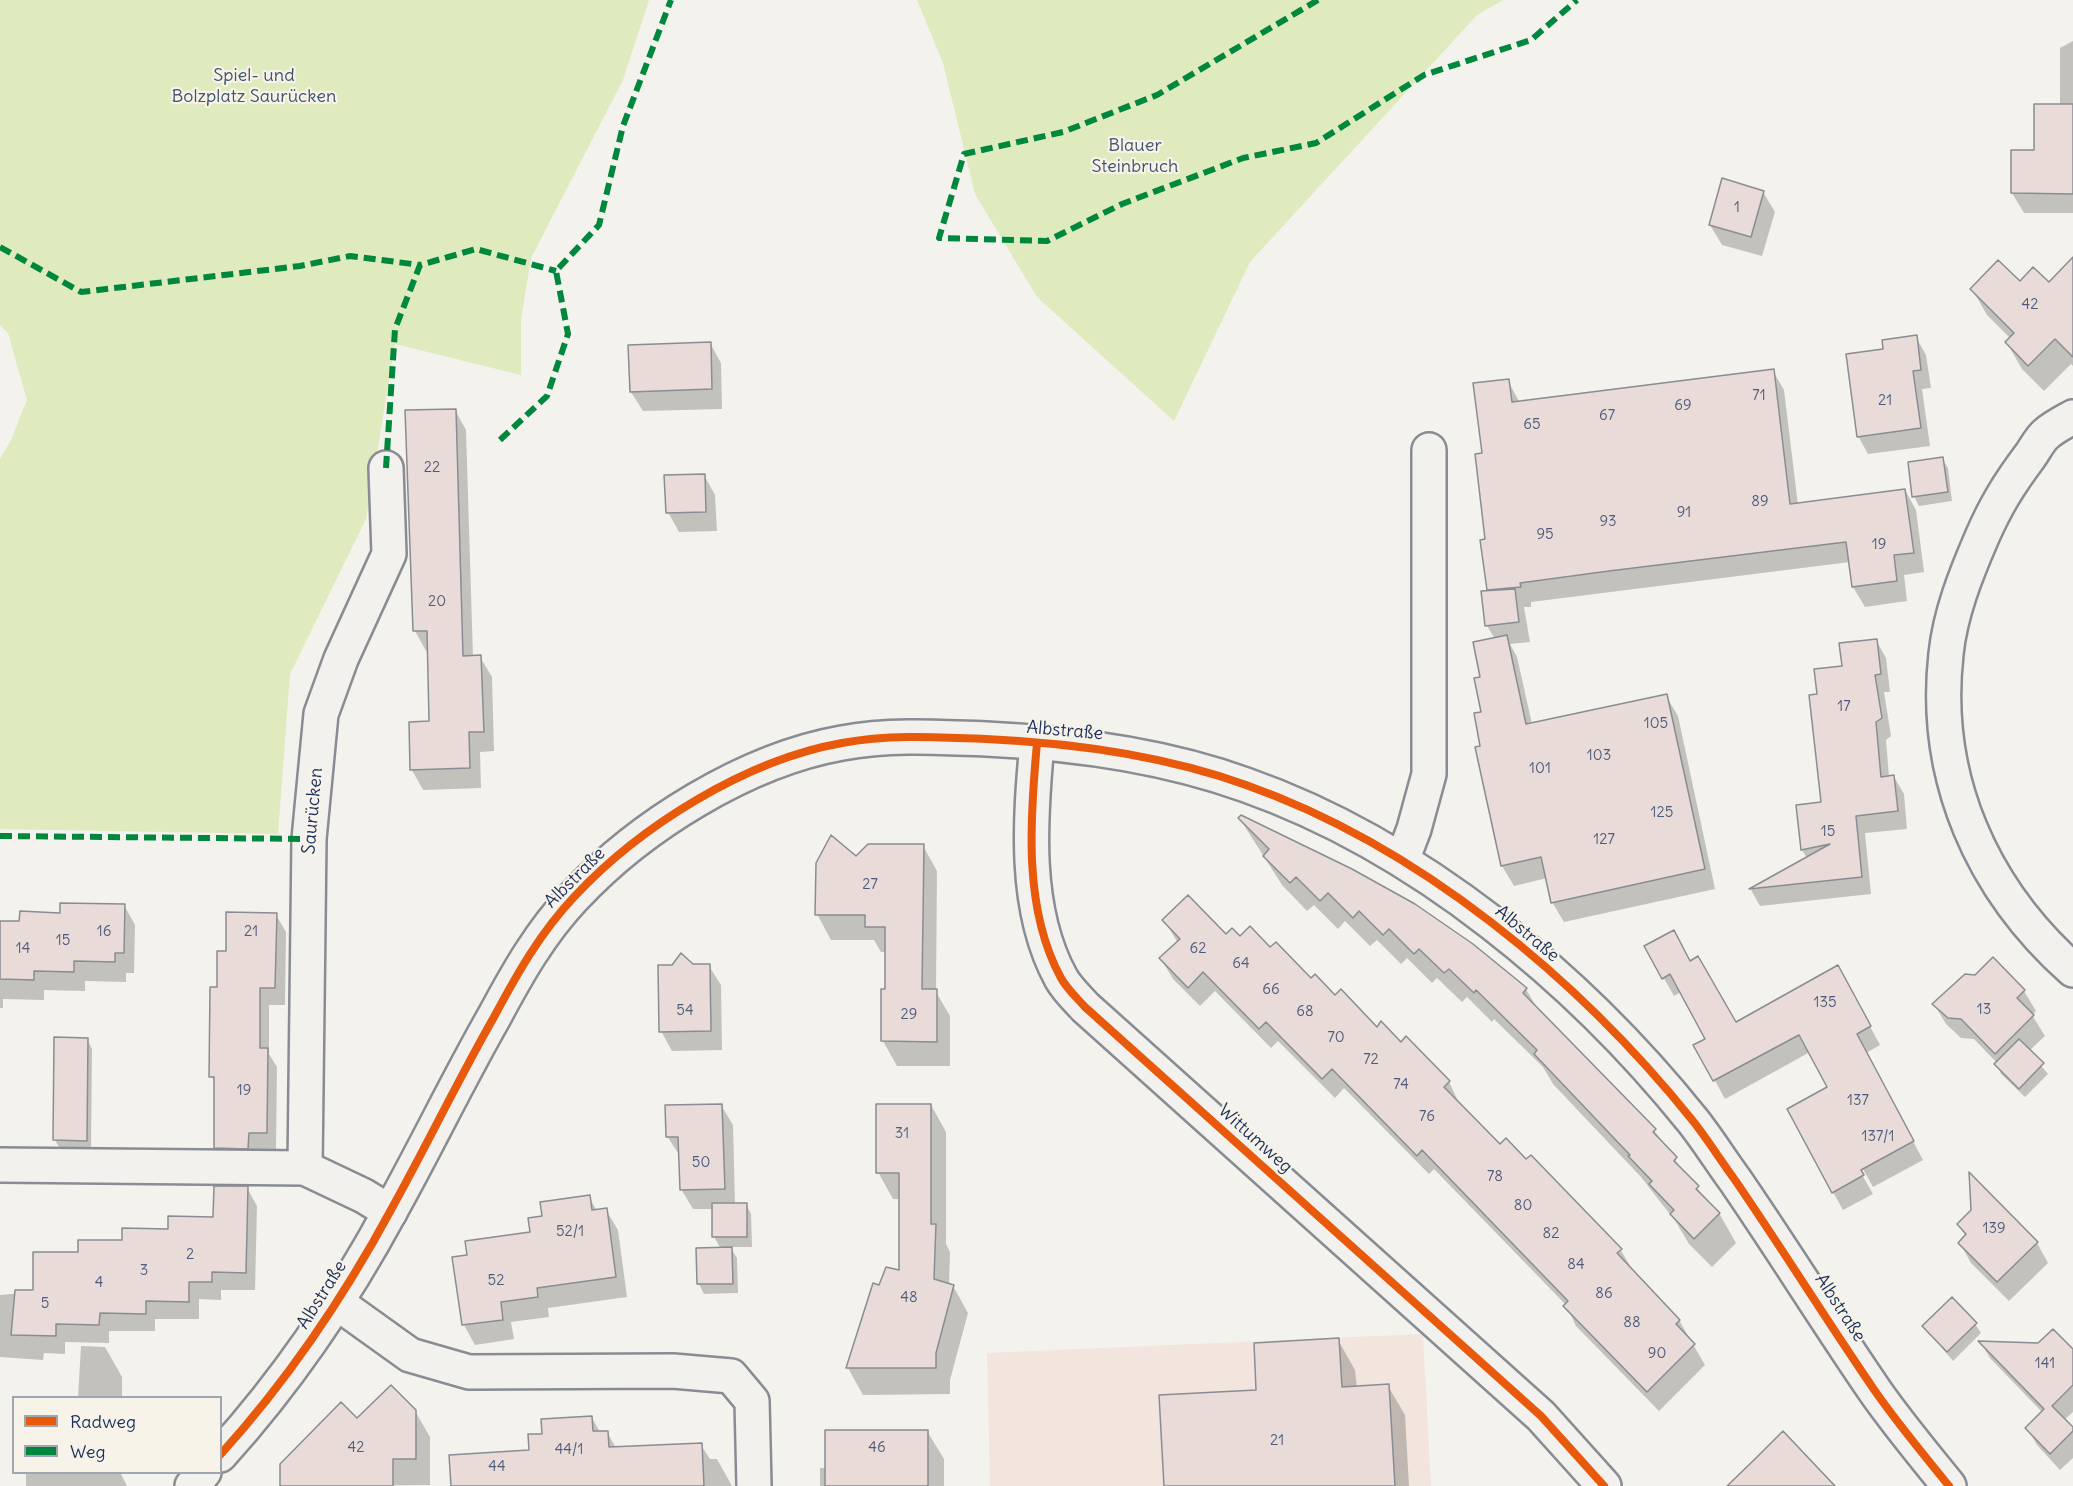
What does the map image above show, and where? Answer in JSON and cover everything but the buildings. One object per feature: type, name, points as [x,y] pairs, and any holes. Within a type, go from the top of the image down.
[{"type":"street","points":[[2073,417],[2045,435],[1998,499],[1964,577],[1946,653],[1944,696],[1945,743],[1971,836],[1994,878],[2040,940],[2073,970]]},
{"type":"street","points":[[1403,858],[1414,829],[1429,774],[1429,450]]},
{"type":"street","name":"Saurücken","points":[[305,1168],[309,839],[321,714],[341,659],[389,554],[386,468]]},
{"type":"street","name":"Albstraße","points":[[222,1453],[293,1369],[336,1302],[390,1212],[465,1068],[526,959],[546,929],[569,902],[614,858],[714,790],[800,753],[845,742],[893,738],[947,738],[1037,743],[1113,751],[1246,784],[1326,819],[1403,858],[1514,939],[1616,1034],[1694,1123],[1803,1279],[1876,1392],[1949,1486]]},
{"type":"street","name":"Wittumweg","points":[[1037,743],[1032,794],[1034,892],[1047,948],[1062,981],[1085,1007],[1541,1416],[1604,1486]]},
{"type":"street","points":[[0,1165],[305,1168],[364,1196],[390,1212]]},
{"type":"street","name":"Albstraße","points":[[336,1302],[410,1355],[469,1372],[673,1371],[731,1376],[752,1401],[754,1486]]},
{"type":"street","points":[[192,1486],[203,1474]]},
{"type":"shaded area","points":[[1423,1334],[1431,1486],[990,1486],[987,1353]]},
{"type":"green space","name":"Spiel- und Bolzplatz Saurücken","points":[[0,0],[649,0],[623,80],[531,258],[521,320],[521,375],[395,344],[366,519],[290,674],[278,834],[0,829],[0,459],[11,440],[27,400],[8,333],[0,325]]},
{"type":"green space","name":"Blauer Steinbruch","points":[[917,0],[1503,0],[1477,15],[1250,262],[1174,421],[1037,297],[975,194],[943,63]]},
{"type":"marked path","points":[[500,440],[547,396],[568,334],[556,271],[599,225],[623,126],[671,0]]},
{"type":"marked path","points":[[1318,0],[1157,95],[1063,132],[964,154],[939,238],[1047,241],[1122,204],[1243,158],[1316,143],[1424,75],[1531,40],[1577,0]]},
{"type":"marked path","points":[[0,247],[81,292],[300,266],[350,256],[420,265]]},
{"type":"marked path","points":[[386,468],[395,329],[420,265],[476,249],[556,271]]},
{"type":"marked path","points":[[0,836],[309,839]]},
{"type":"cycle path","points":[[222,1453],[292,1367],[354,1274],[520,970],[550,925],[574,897],[630,845],[662,822],[732,780],[769,764],[842,743],[877,738],[931,737],[1019,741],[1118,752],[1183,766],[1246,785],[1310,811],[1373,843],[1433,881],[1492,923],[1547,968],[1599,1017],[1648,1068],[1693,1121],[1753,1206],[1875,1391],[1949,1486]]},
{"type":"cycle path","points":[[1037,743],[1031,833],[1035,893],[1040,923],[1049,951],[1066,986],[1085,1007],[1541,1416],[1604,1486]]}]
